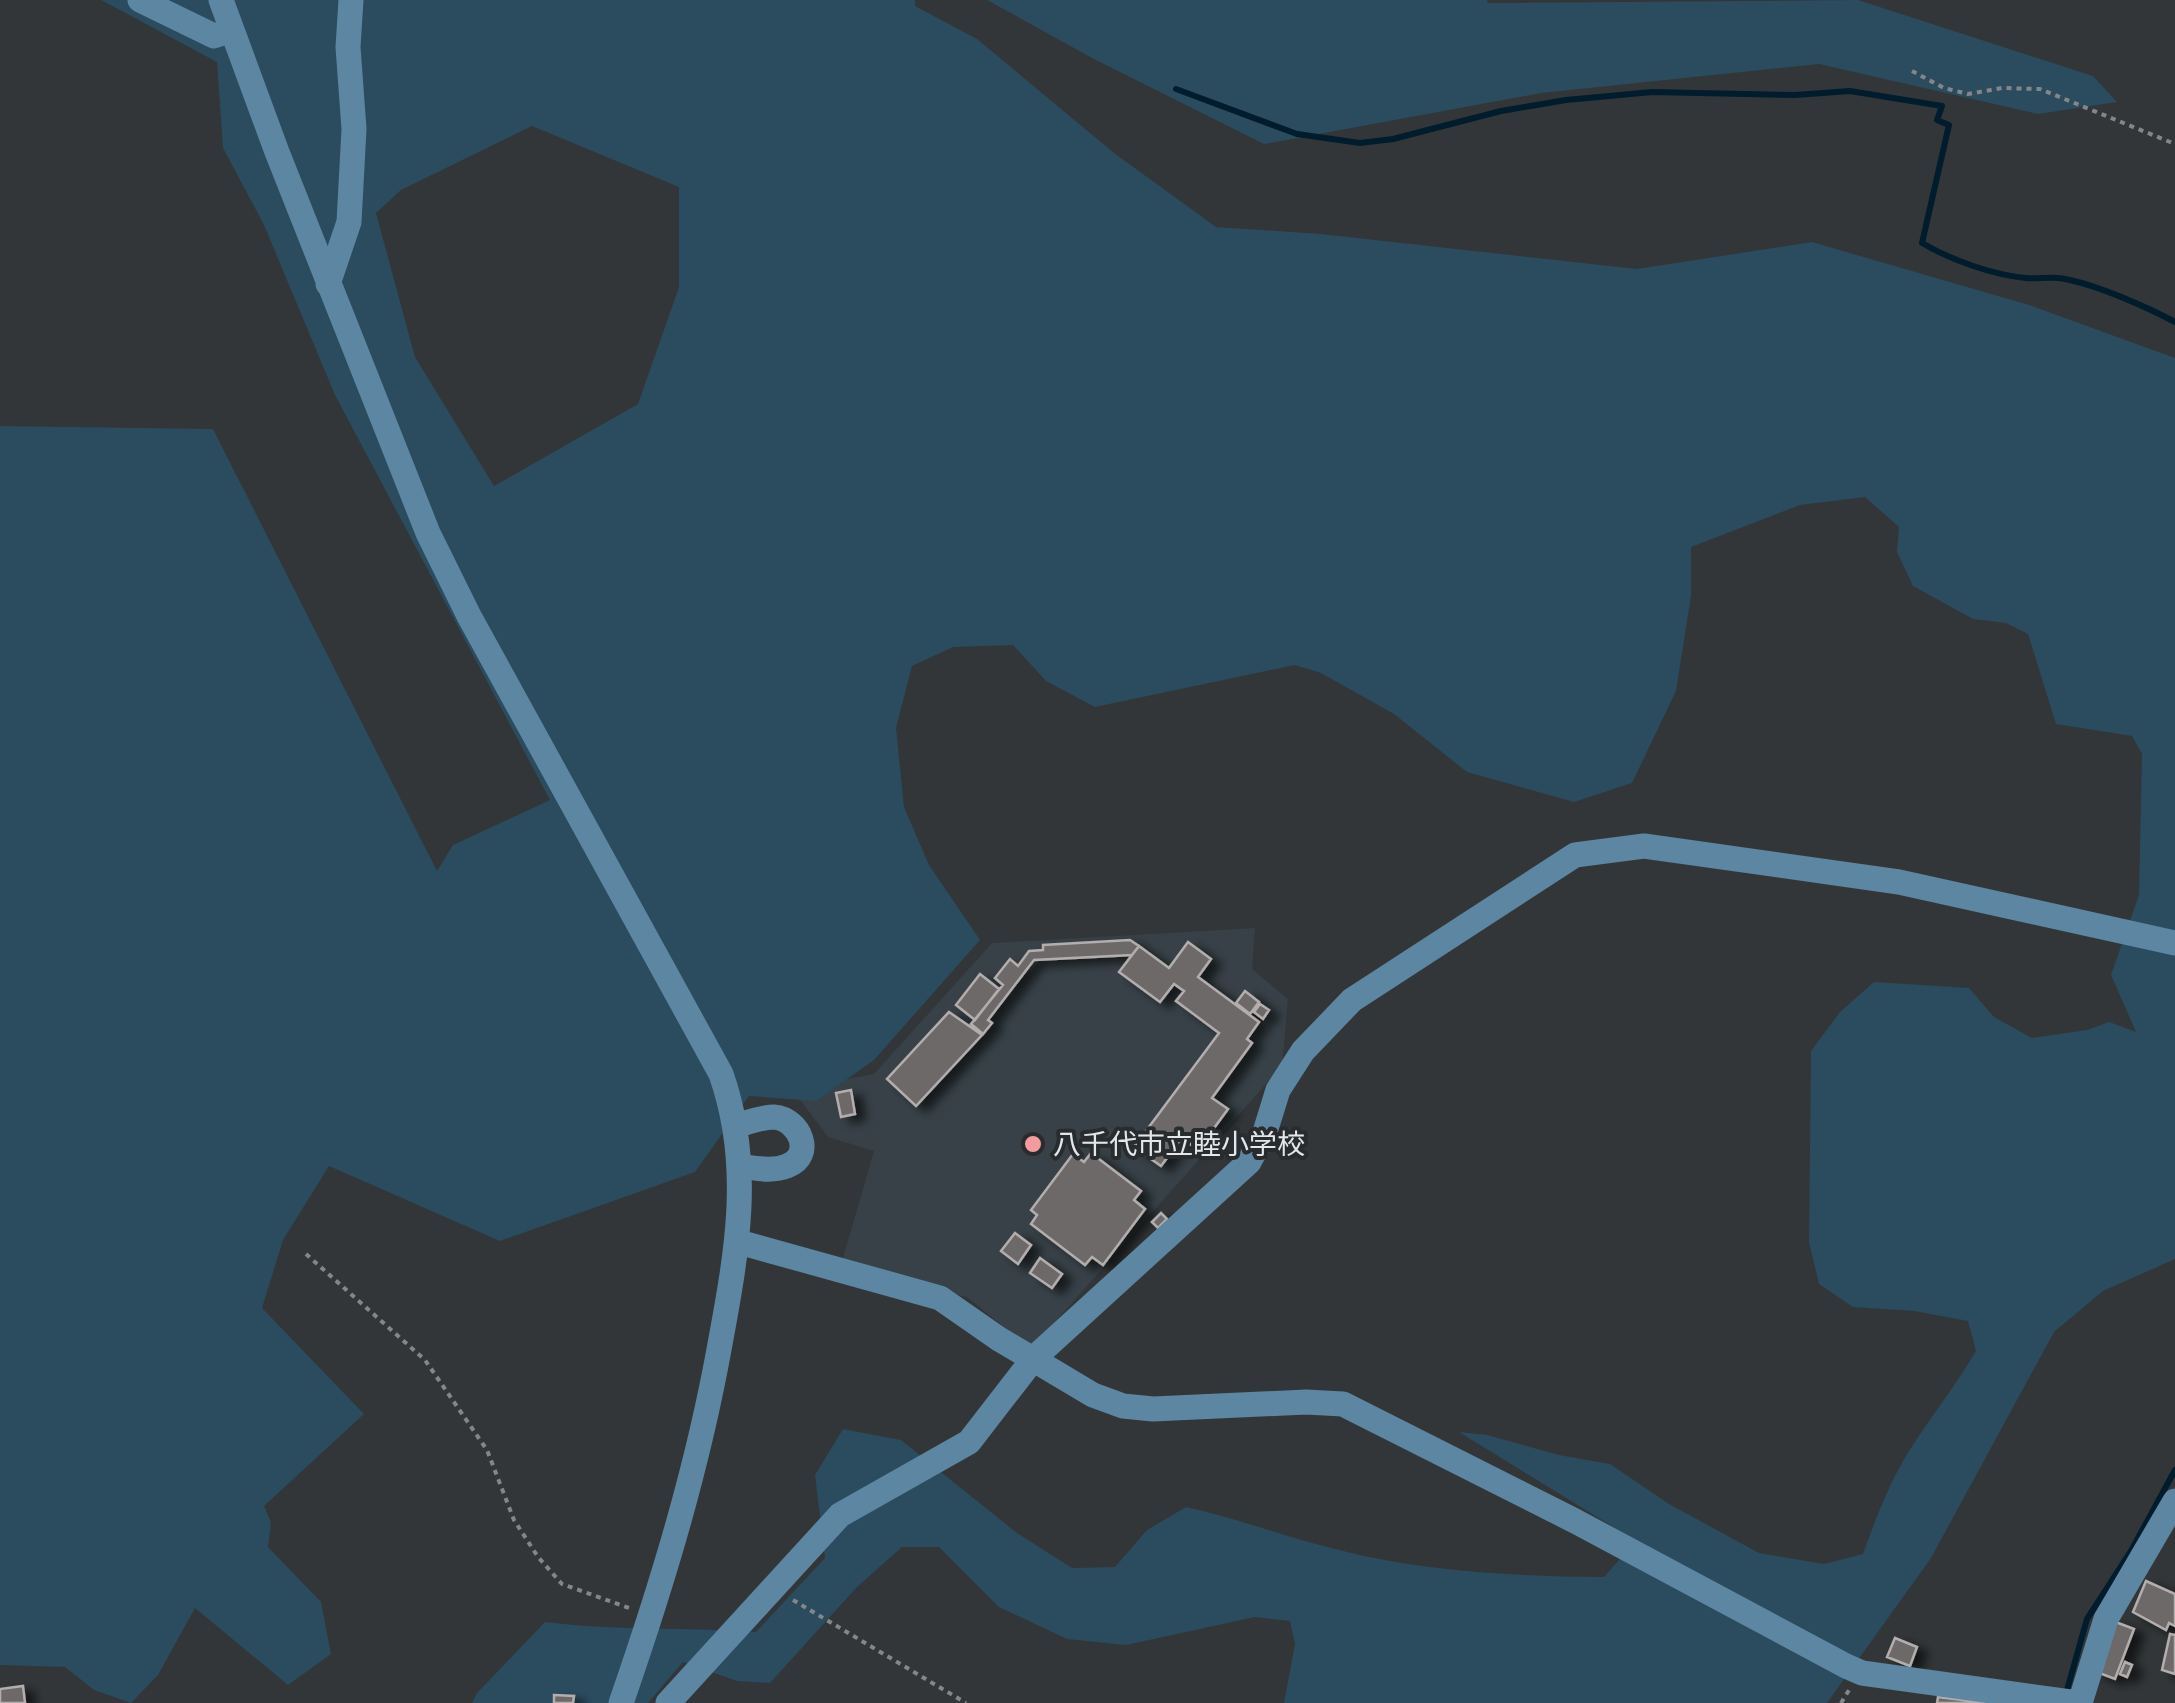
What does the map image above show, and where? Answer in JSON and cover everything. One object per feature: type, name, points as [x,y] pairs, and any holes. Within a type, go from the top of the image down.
[{"type":"street","points":[[140,0],[214,36],[232,30]]},
{"type":"street","points":[[220,0],[428,533],[469,616],[721,1074],[736,1126],[739,1242],[705,1424],[678,1528],[621,1703]]},
{"type":"street","points":[[328,284],[349,222],[354,129],[348,47],[350,0]]},
{"type":"street","points":[[668,1703],[840,1515],[968,1442],[1034,1358],[1249,1162],[1266,1132],[1278,1090],[1304,1051],[1352,1000],[1575,855],[1644,846],[1899,882],[2175,943]]},
{"type":"street","points":[[736,1126],[778,1117],[796,1127],[802,1141],[798,1159],[790,1166],[740,1166]]},
{"type":"street","points":[[739,1242],[940,1298],[999,1339],[1093,1395],[1123,1406],[1153,1409],[1343,1404],[1862,1673],[2079,1703],[2106,1619],[2175,1501]]},
{"type":"path","points":[[1912,70],[1944,88],[1968,94],[2002,88],[2040,90],[2175,144]]},
{"type":"path","points":[[306,1254],[425,1360],[487,1450],[514,1520],[562,1584],[651,1615]]},
{"type":"path","points":[[772,1588],[966,1703]]},
{"type":"shaded area","points":[[101,0],[915,0],[915,6],[977,39],[1114,153],[1216,227],[1321,234],[1637,269],[1812,242],[2029,305],[2175,358],[2175,1259],[2103,1291],[2054,1332],[1931,1558],[1827,1703],[1284,1703],[1295,1644],[1290,1621],[1255,1617],[1126,1645],[1067,1639],[999,1607],[939,1547],[902,1547],[857,1587],[770,1683],[737,1681],[683,1662],[648,1703],[472,1703],[545,1622],[756,1632],[825,1558],[815,1475],[843,1429],[901,1440],[1017,1533],[1072,1568],[1115,1567],[1147,1530],[1186,1507],[1368,1557],[1468,1571],[1604,1577],[1636,1541],[1459,1432],[1610,1464],[1669,1504],[1759,1553],[1824,1564],[1863,1554],[1903,1460],[1976,1351],[1968,1321],[1914,1311],[1853,1307],[1819,1284],[1809,1242],[1811,1051],[1840,1012],[1874,982],[1969,988],[1994,1017],[2032,1038],[2087,1030],[2109,1022],[2136,1032],[2111,975],[2139,895],[2142,754],[2132,736],[2056,724],[2028,634],[2006,623],[1973,619],[1913,586],[1897,552],[1899,527],[1865,497],[1800,505],[1691,547],[1691,596],[1676,691],[1632,783],[1574,802],[1467,772],[1394,714],[1321,673],[1295,665],[1095,707],[1046,681],[1013,645],[953,647],[912,666],[896,728],[904,807],[929,865],[980,940],[874,1060],[816,1101],[749,1096],[695,1172],[500,1241],[329,1166],[283,1240],[262,1308],[364,1414],[264,1506],[271,1522],[268,1547],[321,1602],[331,1654],[288,1685],[195,1608],[158,1675],[131,1703],[94,1690],[65,1667],[0,1665],[0,426],[213,429],[437,871],[453,845],[550,800],[335,395],[264,225],[223,148],[217,62]],"holes":[[[532,126],[679,187],[679,287],[638,404],[494,486],[415,357],[376,213],[401,190]]]},
{"type":"shaded area","points":[[987,0],[1858,0],[2093,76],[2117,102],[2038,114],[1819,64],[1541,93],[1264,144],[1092,58]]},
{"type":"shaded area","name":"八千代市立睦小学校","points":[[1255,928],[1252,969],[1288,999],[1282,1066],[1031,1349],[967,1297],[840,1268],[874,1151],[828,1137],[792,1089],[874,1074],[992,943]]},
{"type":"building","points":[[1130,940],[1139,946],[1132,955],[1034,960],[988,1020],[992,1023],[983,1034],[971,1024],[1003,985],[995,978],[1010,959],[1018,966],[1029,951],[1043,950],[1043,945]]},
{"type":"building","points":[[1188,942],[1211,959],[1198,977],[1259,1022],[1247,1039],[1252,1043],[1212,1098],[1228,1109],[1198,1150],[1182,1138],[1161,1166],[1134,1147],[1219,1033],[1176,1001],[1184,991],[1174,984],[1160,1002],[1119,972],[1139,946],[1169,968]]},
{"type":"building","points":[[980,974],[999,989],[975,1020],[956,1005]]},
{"type":"building","points":[[1245,991],[1259,1002],[1250,1014],[1236,1003]]},
{"type":"building","points":[[1260,1004],[1269,1010],[1263,1019],[1254,1012]]},
{"type":"building","points":[[949,1012],[982,1035],[916,1106],[887,1079]]},
{"type":"building","points":[[851,1090],[855,1114],[841,1117],[836,1093]]},
{"type":"building","points":[[1091,1153],[1141,1191],[1134,1200],[1145,1209],[1103,1265],[1092,1257],[1085,1265],[1031,1224],[1037,1215],[1031,1210],[1073,1154],[1084,1162]]},
{"type":"building","points":[[1161,1213],[1167,1219],[1158,1228],[1152,1222]]},
{"type":"building","points":[[1015,1233],[1031,1245],[1018,1264],[1001,1251]]},
{"type":"building","points":[[1040,1258],[1062,1274],[1052,1288],[1030,1273]]},
{"type":"building","points":[[2146,1581],[2175,1594],[2175,1626],[2169,1623],[2166,1630],[2133,1612]]},
{"type":"building","points":[[2113,1621],[2134,1629],[2115,1679],[2094,1671]]},
{"type":"building","points":[[2170,1634],[2175,1635],[2175,1674],[2162,1670]]},
{"type":"building","points":[[1895,1638],[1917,1647],[1910,1666],[1887,1657]]},
{"type":"building","points":[[2125,1662],[2132,1665],[2127,1677],[2120,1674]]},
{"type":"building","points":[[23,1686],[25,1703],[0,1703],[0,1689]]},
{"type":"building","points":[[554,1695],[574,1696],[573,1703],[554,1703]]},
{"type":"building","points":[[1938,1697],[1987,1703],[1937,1703]]},
{"type":"waterway","points":[[1176,89],[1297,134],[1360,143],[1393,139],[1501,111],[1652,92],[1795,95],[1850,91],[1942,106],[1937,120],[1949,125],[1922,243],[1959,261],[2000,274],[2060,278],[2092,286],[2175,322]]},
{"type":"waterway","points":[[2067,1690],[2087,1619],[2131,1551],[2175,1470]]},
{"type":"place","name":"八千代市立睦小学校","points":[[1033,1144]]}]
